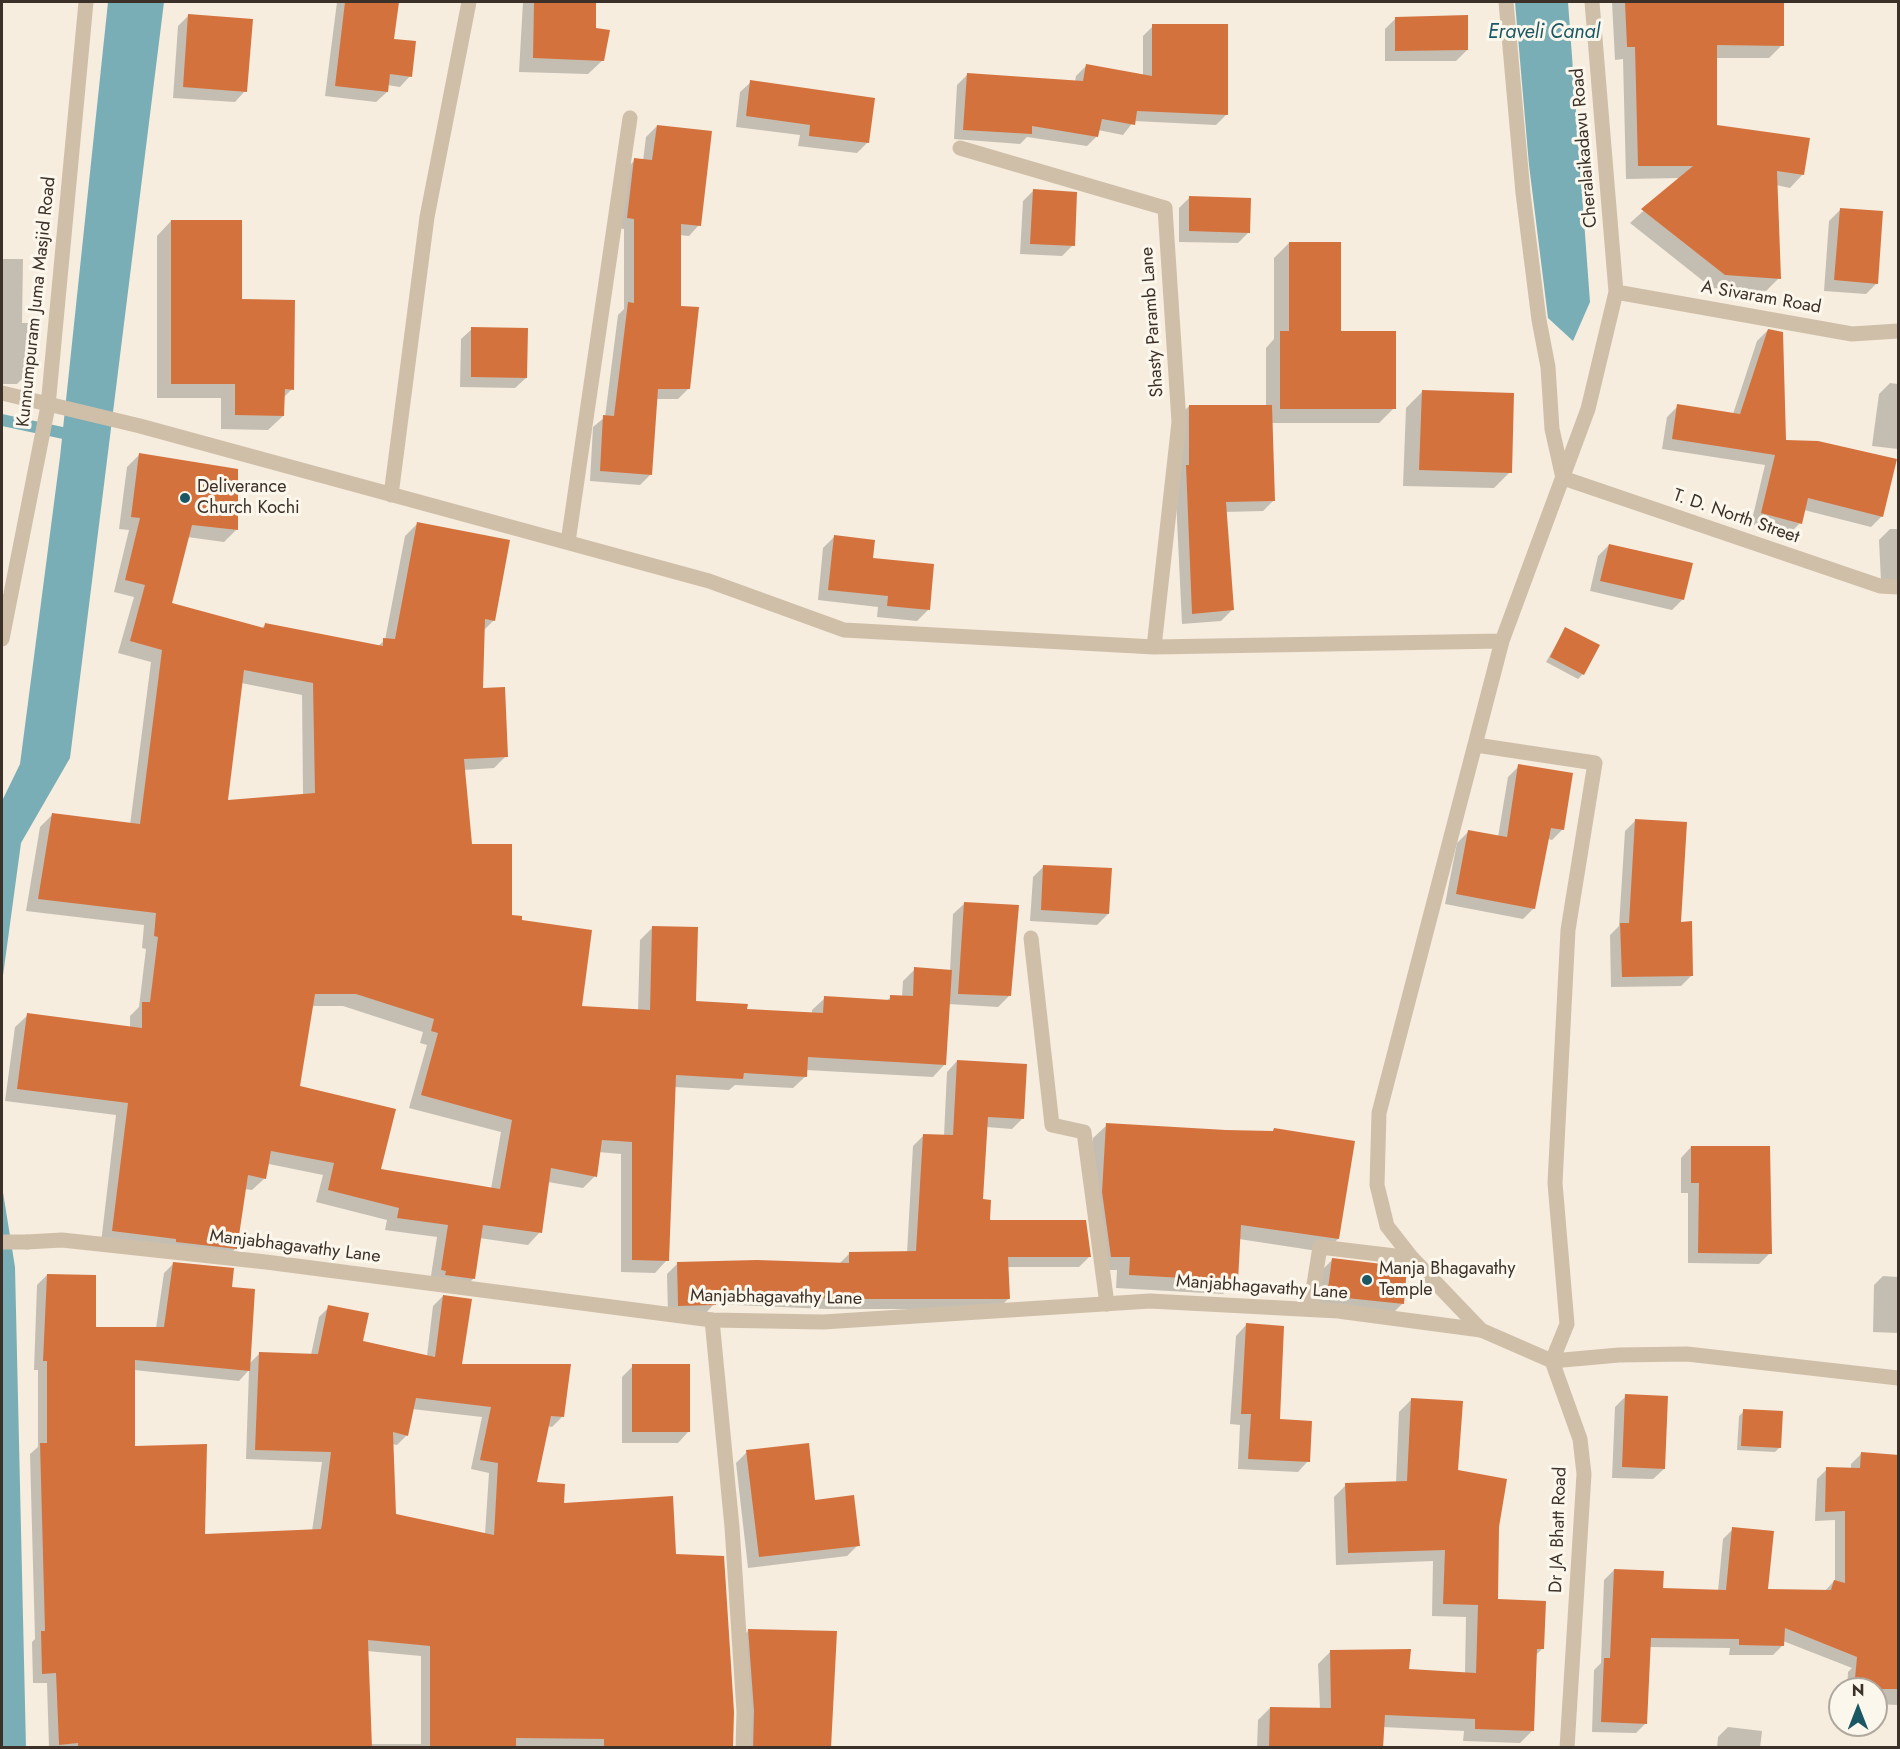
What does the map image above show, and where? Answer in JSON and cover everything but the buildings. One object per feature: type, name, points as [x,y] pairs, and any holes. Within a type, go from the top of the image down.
[{"type":"street","name":"Kunnumpuram Juma Masjid Road","points":[[2,639],[48,408],[86,2]]},
{"type":"street","points":[[391,495],[427,217],[469,2]]},
{"type":"street","points":[[1506,2],[1523,193],[1539,320],[1548,366],[1552,429],[1563,478]]},
{"type":"street","name":"Cheralaikadavu Road","points":[[1480,1330],[1412,1258],[1387,1226],[1377,1185],[1379,1113],[1502,641],[1588,409],[1616,292],[1592,2]]},
{"type":"street","points":[[568,542],[630,118]]},
{"type":"street","name":"Shasty Paramb Lane","points":[[960,148],[1165,208],[1179,422],[1154,646]]},
{"type":"street","name":"A Sivaram Road","points":[[1616,292],[1852,334],[1899,331]]},
{"type":"street","points":[[2,393],[48,408],[140,426],[709,581],[844,630],[1154,646],[1502,641]]},
{"type":"street","name":"T. D. North Street","points":[[1563,478],[1880,586],[1899,587]]},
{"type":"street","points":[[1476,745],[1595,763],[1568,930],[1555,1183],[1567,1324],[1552,1361]]},
{"type":"street","points":[[1031,938],[1052,1125],[1084,1132],[1107,1304]]},
{"type":"street","name":"Manjabhagavathy Lane","points":[[2,1242],[62,1240],[266,1262],[712,1320],[823,1322],[1150,1301],[1310,1310],[1480,1330]]},
{"type":"street","points":[[1310,1310],[1320,1247],[1412,1258]]},
{"type":"street","points":[[712,1320],[732,1527],[744,1712],[743,1748]]},
{"type":"street","points":[[1480,1330],[1552,1361],[1619,1355],[1687,1354],[1899,1378]]},
{"type":"street","name":"Dr JA Bhatt Road","points":[[1552,1361],[1580,1440],[1584,1474],[1567,1748]]},
{"type":"water","points":[[108,2],[164,2],[70,758],[21,843],[2,983],[2,801],[20,764],[60,457]]},
{"type":"water","name":"Eraveli Canal","points":[[1515,2],[1568,2],[1590,302],[1573,341],[1548,318],[1529,165]]},
{"type":"water","points":[[2,1186],[15,1267],[26,1748],[2,1747]]},
{"type":"waterway","points":[[2,420],[77,436]]},
{"type":"place","name":"Deliverance Church Kochi","points":[[185,498]]},
{"type":"place","name":"Manja Bhagavathy Temple","points":[[1367,1280]]}]
